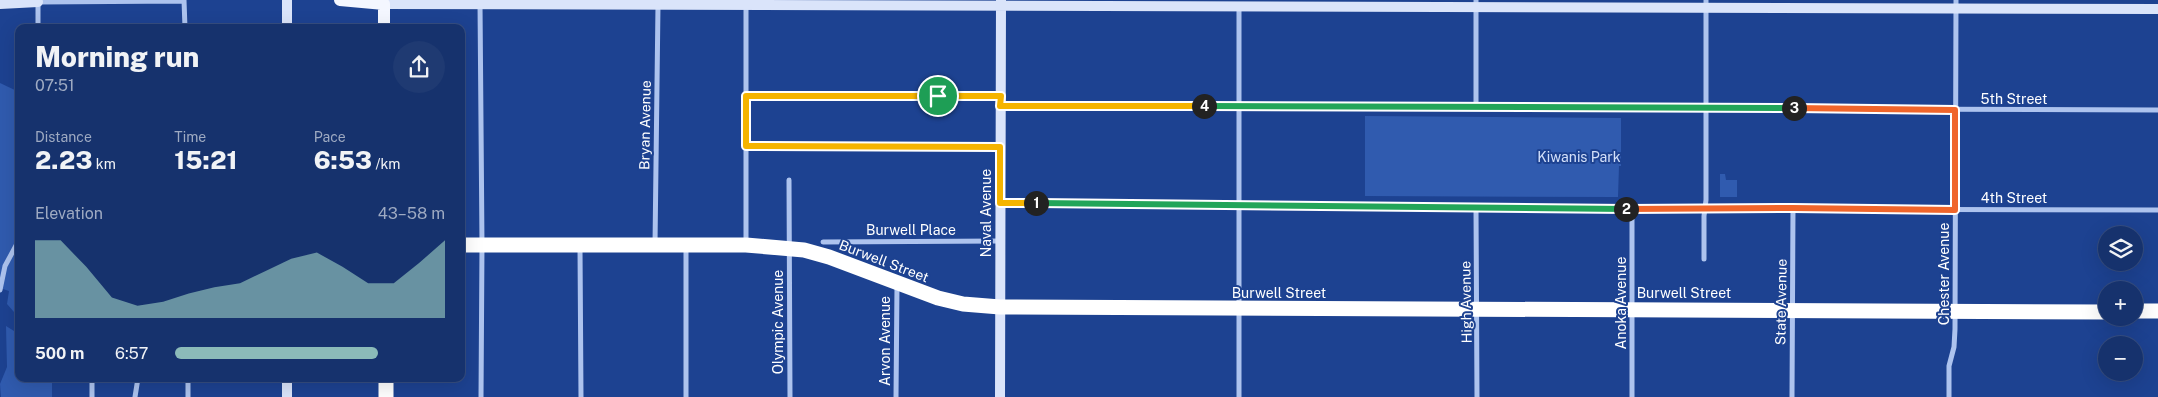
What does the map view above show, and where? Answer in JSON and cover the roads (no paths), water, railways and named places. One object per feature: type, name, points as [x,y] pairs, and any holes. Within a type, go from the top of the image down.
[{"type":"highway","name":"Burwell Street","points":[[465,245],[746,245],[789,247],[829,258],[948,301],[1000,307],[1239,310],[1632,309],[2098,312]]},
{"type":"highway","points":[[2143,312],[2158,311]]},
{"type":"highway","points":[[386,382],[386,397]]},
{"type":"main road","points":[[287,0],[287,24]]},
{"type":"main road","points":[[340,0],[658,4],[1001,2],[1239,6],[1286,3],[2075,4],[2158,9]]},
{"type":"main road","points":[[0,4],[38,1]]},
{"type":"main road","points":[[384,2],[384,24]]},
{"type":"main road","name":"Naval Avenue","points":[[1000,397],[1001,2]]},
{"type":"main road","points":[[287,382],[287,397]]},
{"type":"street","points":[[38,24],[38,1],[184,0],[184,24]]},
{"type":"street","points":[[480,2],[481,397]]},
{"type":"street","points":[[1476,3],[1476,107]]},
{"type":"street","name":"Bryan Avenue","points":[[655,245],[658,4]]},
{"type":"street","points":[[746,4],[746,245]]},
{"type":"street","points":[[1704,259],[1707,4]]},
{"type":"street","name":"Chester Avenue","points":[[1949,397],[1949,366],[1954,347],[1955,312],[1956,4]]},
{"type":"street","points":[[1239,6],[1239,397]]},
{"type":"street","name":"5th Street","points":[[746,96],[1239,106],[2158,110]]},
{"type":"street","points":[[746,146],[1000,147]]},
{"type":"street","name":"Olympic Avenue","points":[[789,180],[790,397]]},
{"type":"street","name":"4th Street","points":[[1000,203],[1632,209],[2158,210]]},
{"type":"street","name":"High Avenue","points":[[1476,208],[1477,397]]},
{"type":"street","name":"State Avenue","points":[[1792,397],[1793,208]]},
{"type":"street","name":"Anoka Avenue","points":[[1632,209],[1632,397]]},
{"type":"street","name":"Burwell Place","points":[[822,242],[1000,241]]},
{"type":"street","points":[[580,245],[581,397]]},
{"type":"street","points":[[686,245],[686,397]]},
{"type":"street","points":[[0,290],[5,266],[15,249]]},
{"type":"street","name":"Arvon Avenue","points":[[896,397],[897,284]]},
{"type":"street","points":[[92,382],[92,397]]},
{"type":"street","points":[[135,397],[137,382]]},
{"type":"street","points":[[188,382],[188,397]]},
{"type":"park label","name":"Kiwanis Park","points":[[1579,157]]}]
